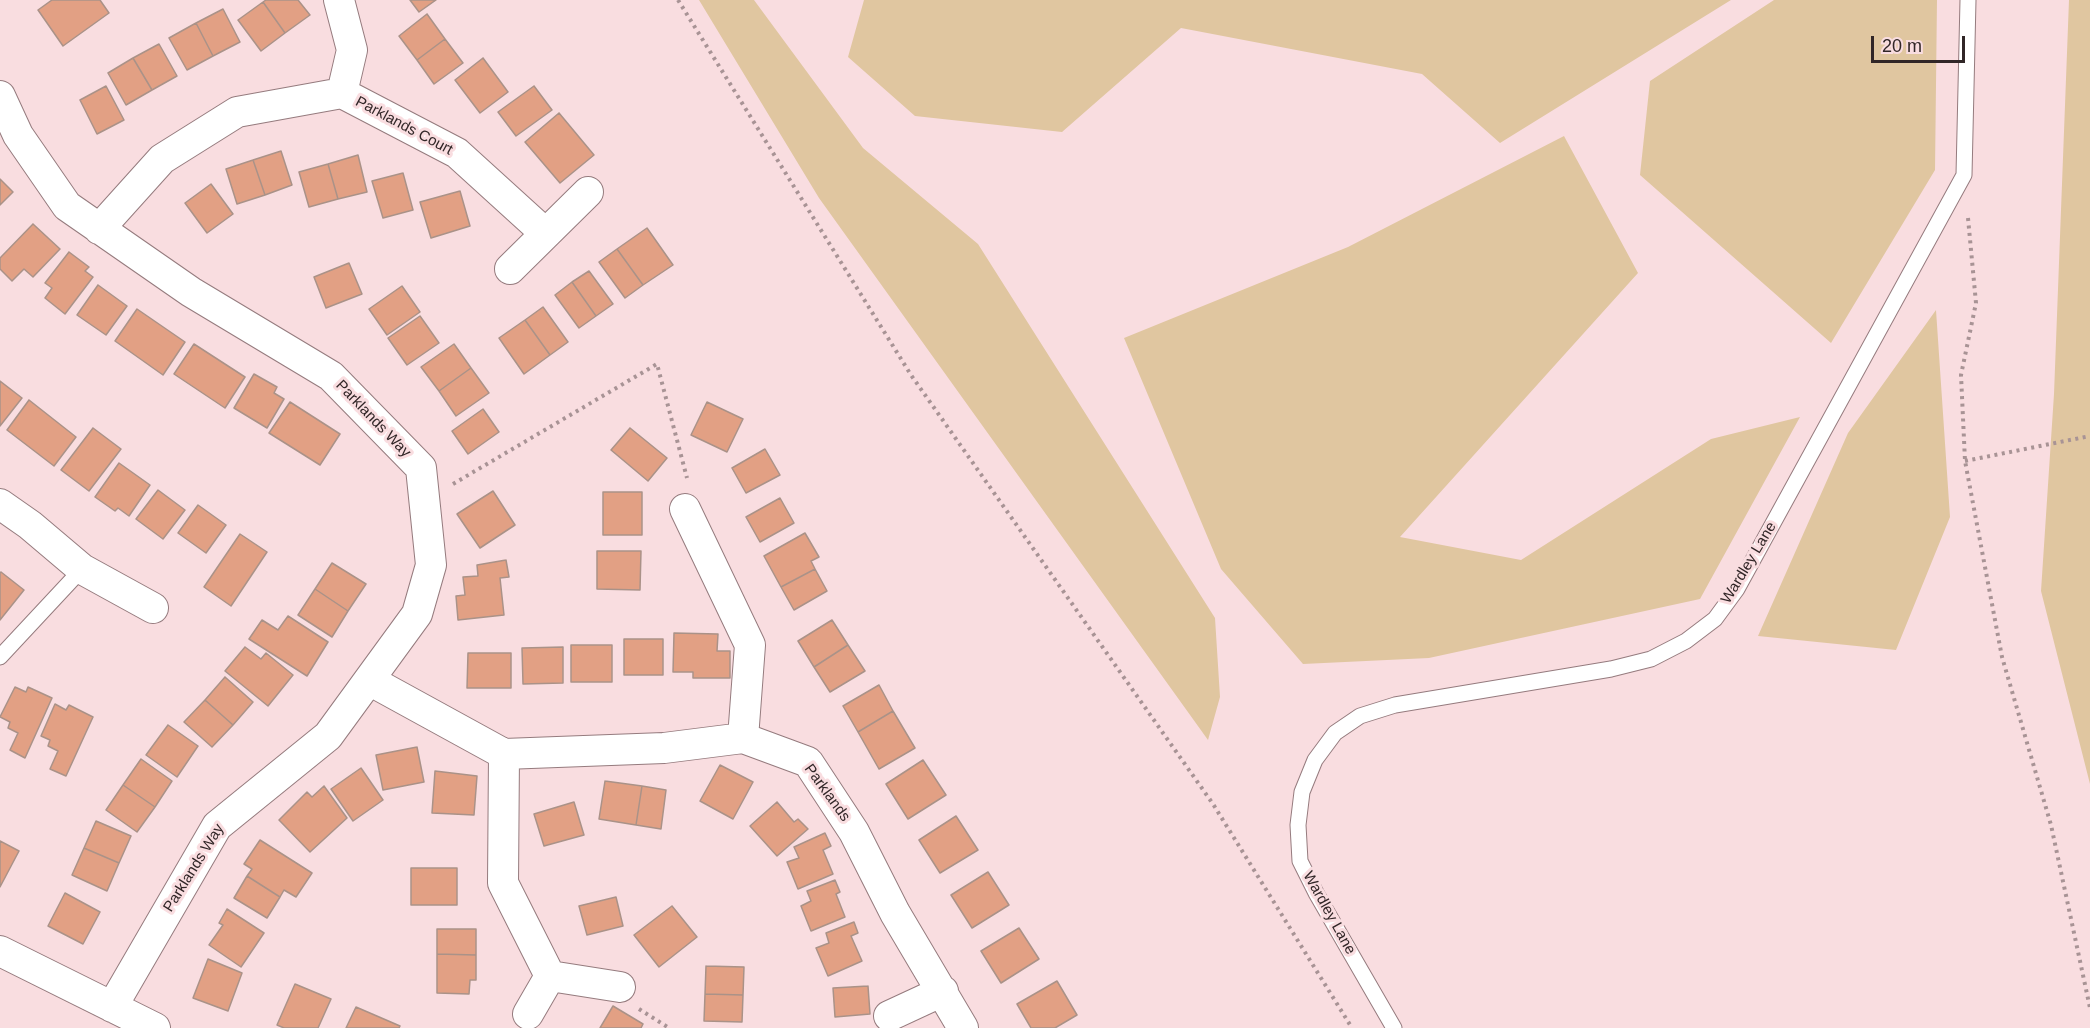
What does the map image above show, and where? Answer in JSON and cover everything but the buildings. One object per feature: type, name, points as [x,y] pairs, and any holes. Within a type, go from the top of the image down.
[{"type":"street","name":"Parklands Court","points":[[339,0],[352,50],[342,93]]},
{"type":"street","name":"Parklands Court","points":[[99,229],[162,159],[237,112],[342,93],[457,153],[545,232]]},
{"type":"street","name":"Parklands Way","points":[[0,96],[18,135],[67,206],[191,292],[331,376],[421,468],[431,566],[417,614],[328,736],[217,825],[112,1007]]},
{"type":"street","points":[[510,269],[588,192]]},
{"type":"street","points":[[0,504],[30,525],[82,569],[153,608]]},
{"type":"street","points":[[685,509],[750,645],[743,738]]},
{"type":"street","points":[[369,680],[504,754],[503,883],[550,976]]},
{"type":"street","name":"Parklands","points":[[504,754],[664,748],[743,738],[808,762],[854,832],[895,913],[963,1028]]},
{"type":"street","points":[[0,951],[155,1028]]},
{"type":"street","points":[[550,976],[620,987]]},
{"type":"street","points":[[528,1014],[550,976]]},
{"type":"street","points":[[889,1016],[943,991]]},
{"type":"lane","name":"Wardley Lane","points":[[1394,1028],[1300,861],[1298,825],[1302,792],[1315,760],[1335,733],[1360,716],[1395,705],[1611,669],[1641,661],[1686,641],[1715,618],[1737,589],[1964,175],[1968,0]]},
{"type":"lane","points":[[0,657],[82,569]]},
{"type":"path","points":[[678,0],[911,375],[1213,804],[1352,1028]]},
{"type":"path","points":[[1964,175],[1976,303],[1961,375],[1965,461],[2002,657],[2051,825],[2090,1008]]},
{"type":"path","points":[[424,502],[657,364],[689,485],[685,509]]},
{"type":"path","points":[[1965,461],[2090,436]]},
{"type":"shaded area","points":[[699,0],[754,0],[863,148],[978,244],[1215,618],[1220,697],[1208,740],[819,198]]},
{"type":"shaded area","points":[[864,0],[1731,0],[1500,143],[1422,74],[1181,28],[1062,132],[915,116],[848,57]]},
{"type":"shaded area","points":[[1774,0],[1937,0],[1935,170],[1831,343],[1640,175],[1650,81]]},
{"type":"shaded area","points":[[2069,0],[2090,0],[2090,784],[2041,591],[2054,394]]},
{"type":"shaded area","points":[[1564,136],[1638,273],[1400,537],[1521,560],[1711,439],[1800,417],[1700,599],[1429,658],[1303,664],[1221,569],[1124,338],[1348,247]]},
{"type":"shaded area","points":[[1936,310],[1950,517],[1896,650],[1758,636],[1848,433]]}]
